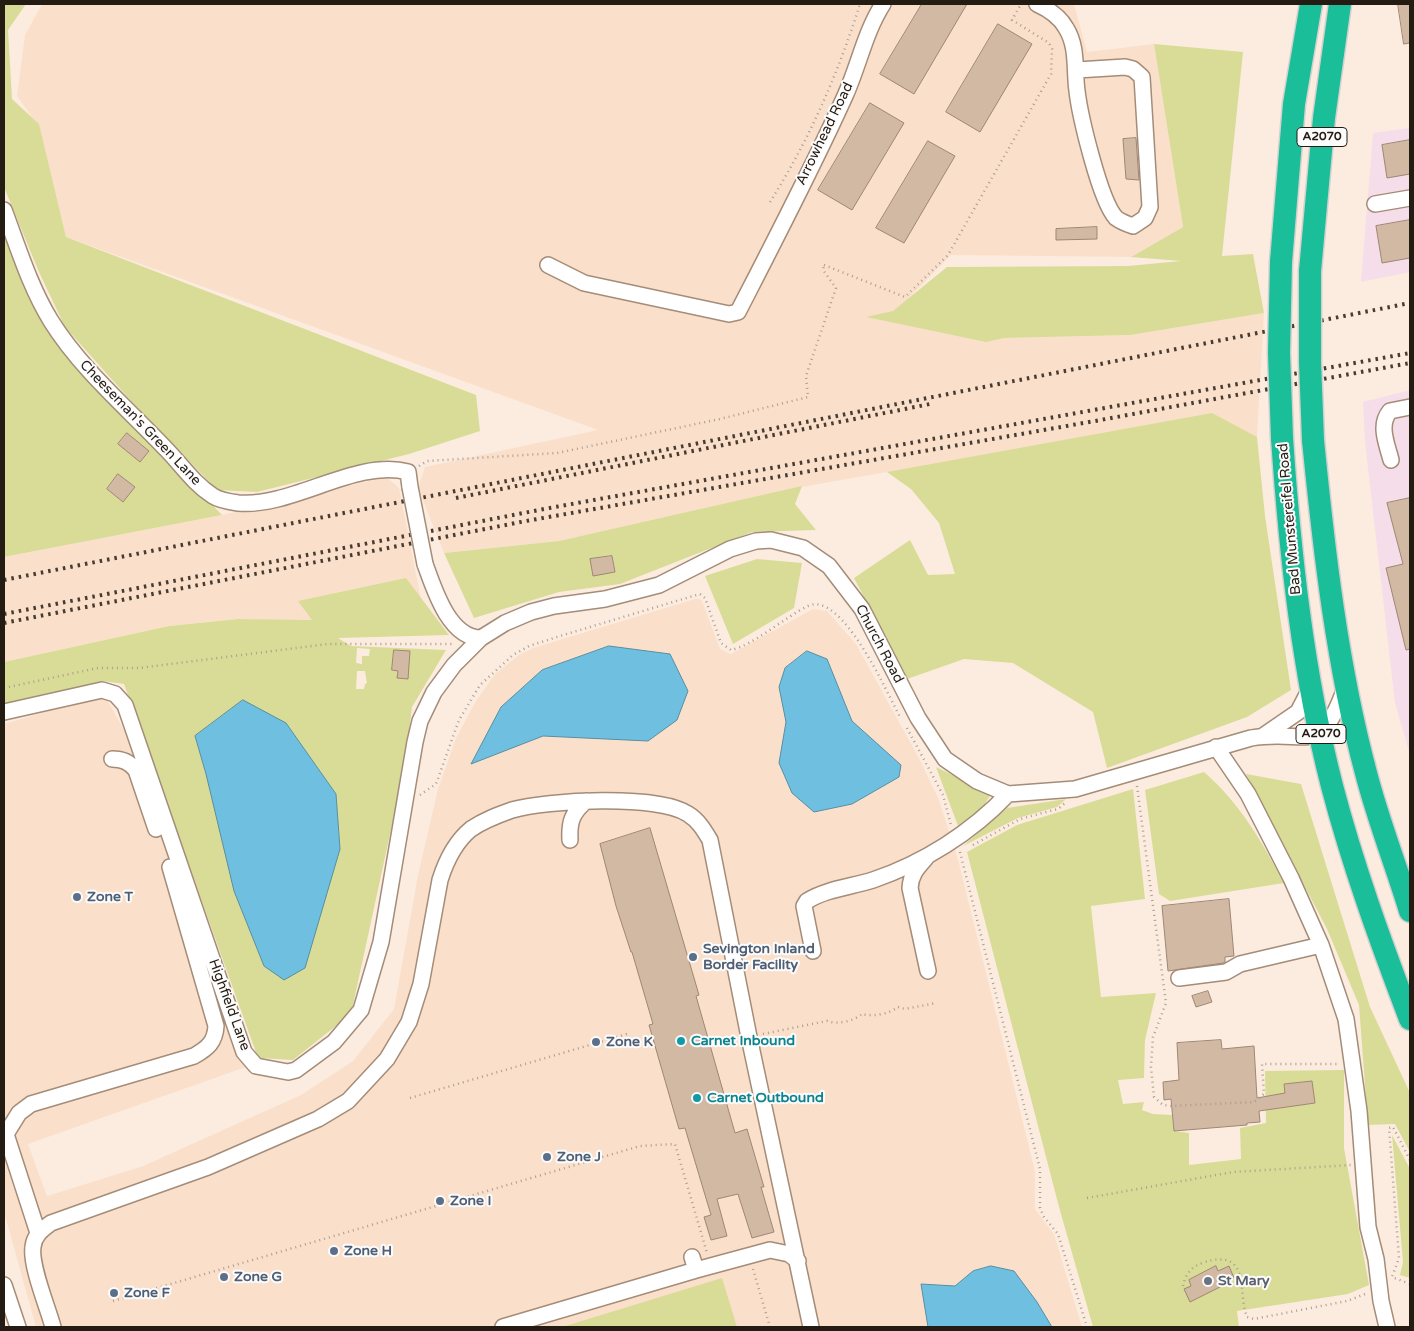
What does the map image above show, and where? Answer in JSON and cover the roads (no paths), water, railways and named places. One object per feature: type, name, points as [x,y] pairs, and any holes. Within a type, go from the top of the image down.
[{"type":"highway","name":"Bad Munstereifel Road","points":[[1311,4],[1294,104],[1281,262],[1279,353],[1282,438],[1290,544],[1320,733],[1332,785],[1353,858],[1410,1019]]},
{"type":"highway","name":"A2070","points":[[1340,4],[1324,118],[1310,271],[1310,362],[1313,440],[1323,538],[1347,684],[1366,774],[1410,911]]},
{"type":"street","name":"Arrowhead Road","points":[[548,265],[584,283],[729,314],[738,312],[772,248],[849,88],[874,11],[883,4]]},
{"type":"street","points":[[1037,4],[1057,16],[1067,28],[1073,46],[1077,70],[1076,89],[1081,115],[1102,190],[1116,217],[1133,226],[1145,218],[1150,207],[1142,77],[1132,69],[1125,67],[1077,70]]},
{"type":"street","points":[[1375,204],[1410,198]]},
{"type":"street","name":"Cheeseman's Green Lane","points":[[4,210],[30,280],[51,321],[83,364],[167,450],[196,484],[214,498],[239,503],[274,499],[377,470],[397,469],[409,479],[425,564],[436,594],[447,614],[466,636],[476,643]]},
{"type":"street","points":[[1391,460],[1383,428],[1384,420],[1390,411],[1410,407]]},
{"type":"street","name":"Church Road","points":[[476,643],[505,623],[531,612],[554,606],[605,599],[659,585],[744,544],[771,540],[784,542],[818,556],[837,575],[862,609],[918,718],[945,759],[978,781],[1008,794],[1075,789],[1216,747],[1263,736],[1300,739],[1320,733]]},
{"type":"street","name":"Highfield Lane","points":[[4,712],[102,690],[115,694],[125,705],[244,1052],[256,1066],[288,1072],[296,1070],[334,1042],[361,1010],[381,942],[420,721],[434,692],[454,665],[476,643]]},
{"type":"street","points":[[1320,733],[1336,715],[1347,684]]},
{"type":"street","name":"Church Road","points":[[1263,736],[1298,712],[1312,687]]},
{"type":"street","points":[[1216,747],[1248,794],[1291,878],[1322,945],[1325,961],[1346,1019],[1359,1111],[1368,1228],[1387,1327]]},
{"type":"street","points":[[38,1233],[5,1131],[19,1112],[32,1104],[194,1056],[207,1049],[215,1038],[216,1026],[200,965],[172,872],[136,770],[130,763],[120,759],[112,759]]},
{"type":"street","points":[[813,951],[804,906],[807,901],[874,880],[929,855],[981,821],[1008,794]]},
{"type":"street","points":[[570,840],[569,822],[576,810],[586,801]]},
{"type":"street","points":[[53,1327],[33,1259],[33,1246],[38,1233],[51,1223],[208,1167],[318,1119],[348,1101],[387,1059],[409,1022],[421,984],[440,880],[445,864],[456,844],[471,830],[490,818],[515,810],[586,801],[642,802],[688,813],[701,825],[710,840],[749,1037],[811,1327]]},
{"type":"street","points":[[928,971],[910,888],[911,878],[915,870],[929,855]]},
{"type":"street","points":[[1179,978],[1226,972],[1240,964],[1322,945]]},
{"type":"street","points":[[503,1327],[699,1260],[749,1256],[770,1250],[781,1251],[798,1261]]},
{"type":"street","points":[[4,1285],[18,1327]]},
{"type":"water","points":[[609,646],[670,654],[688,691],[677,720],[648,741],[543,736],[471,764],[501,707],[542,670]]},
{"type":"water","points":[[807,651],[827,659],[852,721],[901,765],[899,777],[852,804],[814,812],[792,793],[779,763],[786,722],[779,687],[785,668]]},
{"type":"water","points":[[243,700],[286,723],[336,794],[340,849],[305,968],[284,980],[264,966],[234,891],[195,736]]},
{"type":"water","points":[[991,1266],[1014,1271],[1037,1302],[1052,1327],[928,1327],[921,1284],[955,1286],[973,1271]]},
{"type":"railway","points":[[4,580],[1410,303]]},
{"type":"railway","points":[[4,614],[544,509],[1410,353]]},
{"type":"railway","points":[[4,623],[526,521],[1095,421],[1410,363]]},
{"type":"railway","points":[[456,498],[930,404]]},
{"type":"place","name":"Zone T","points":[[77,897]]},
{"type":"place","name":"Sevington Inland Border Facility","points":[[693,957]]},
{"type":"place","name":"Carnet Inbound","points":[[681,1041]]},
{"type":"place","name":"Zone K","points":[[596,1042]]},
{"type":"place","name":"Carnet Outbound","points":[[697,1098]]},
{"type":"place","name":"Zone J","points":[[547,1157]]},
{"type":"place","name":"Zone I","points":[[440,1201]]},
{"type":"place","name":"Zone H","points":[[334,1251]]},
{"type":"place","name":"Zone G","points":[[224,1277]]},
{"type":"place","name":"St Mary","points":[[1208,1281]]},
{"type":"place","name":"Zone F","points":[[114,1293]]}]
